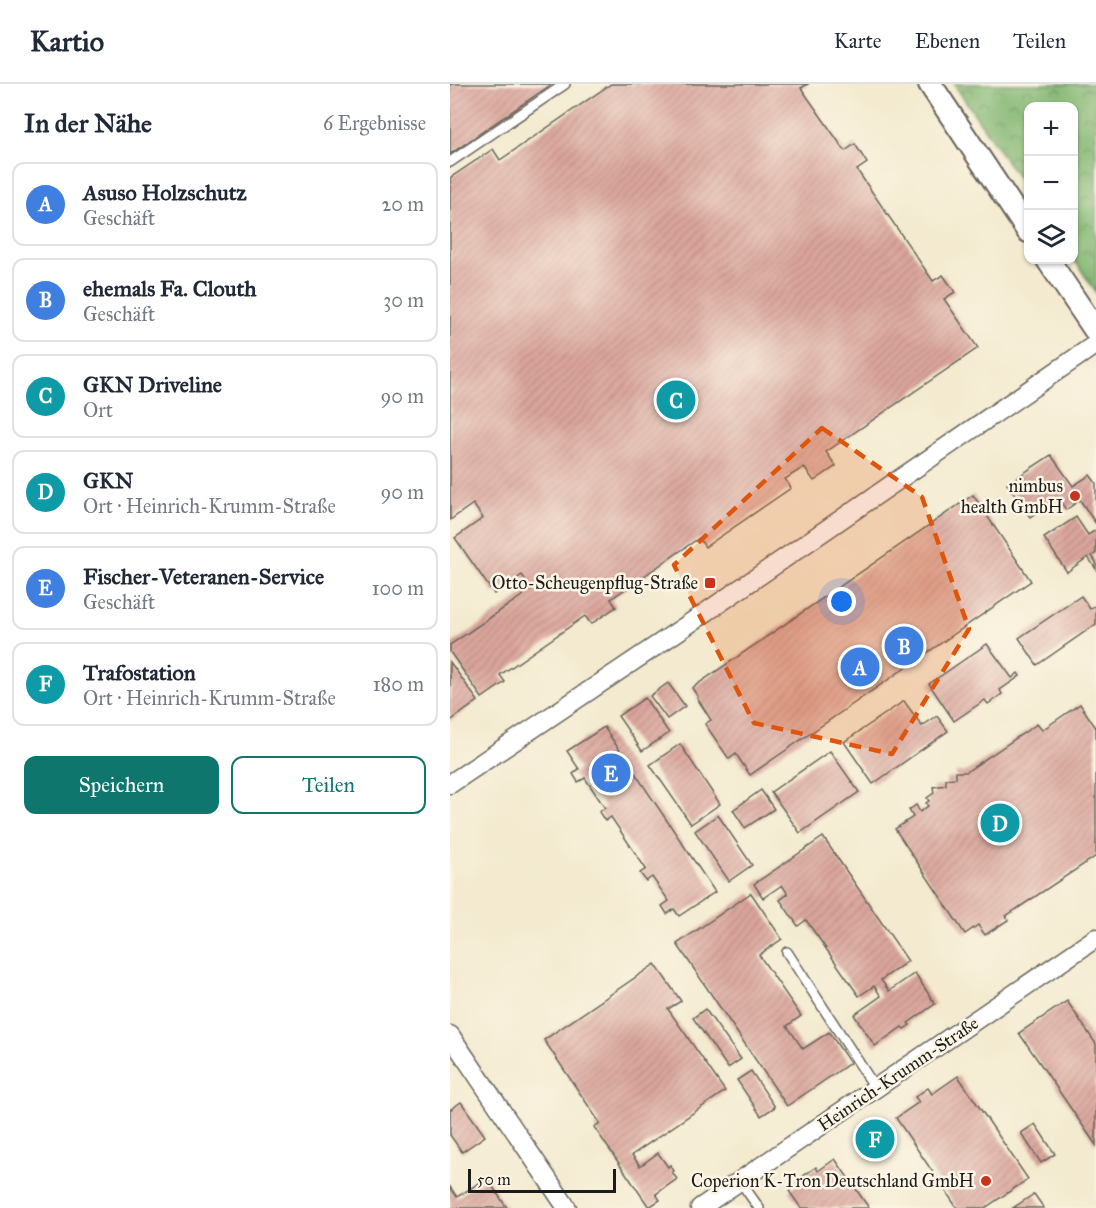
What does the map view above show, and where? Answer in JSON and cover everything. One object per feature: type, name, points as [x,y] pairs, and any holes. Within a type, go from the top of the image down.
[{"type":"street","points":[[930,84],[1024,224]]},
{"type":"street","points":[[1051,264],[1096,331]]},
{"type":"street","points":[[450,784],[702,615],[1096,344]]},
{"type":"street","name":"Heinrich-Krumm-Straße","points":[[700,1208],[1096,938]]},
{"type":"street","points":[[450,1035],[567,1208]]},
{"type":"lane","points":[[450,162],[565,84]]},
{"type":"lane","points":[[786,952],[876,1089]]},
{"type":"lane","points":[[740,1181],[759,1208]]},
{"type":"highlighted area","points":[[822,428],[922,497],[969,629],[892,754],[754,723],[674,565]]},
{"type":"green space","points":[[954,84],[1096,84],[1096,293],[1077,264],[1078,102],[1024,102],[1024,187]]},
{"type":"building","points":[[450,84],[552,84],[450,154]]},
{"type":"building","points":[[611,84],[808,84],[801,88],[845,151],[855,144],[867,163],[857,170],[933,281],[943,275],[955,292],[944,299],[978,348],[826,452],[836,466],[814,481],[804,467],[785,479],[791,488],[705,547],[699,538],[611,599],[616,607],[591,624],[585,616],[500,675],[505,682],[482,698],[450,652],[450,645],[532,589],[522,575],[494,594],[455,538],[483,518],[473,504],[450,520],[450,178],[493,149],[500,160]]},
{"type":"building","points":[[1051,455],[1073,486],[1090,475],[1096,483],[1096,524],[1080,500],[1066,510],[1058,497],[1030,517],[1007,484]]},
{"type":"building","points":[[973,495],[1031,581],[750,775],[736,754],[729,759],[705,724],[711,720],[692,688]]},
{"type":"building","points":[[1076,517],[1088,535],[1096,530],[1096,553],[1092,556],[1096,562],[1096,569],[1088,557],[1067,572],[1044,538]]},
{"type":"building","points":[[1081,596],[1090,609],[1096,605],[1096,624],[1037,665],[1019,638]]},
{"type":"building","points":[[987,644],[1012,678],[1018,673],[1020,676],[1000,690],[1002,694],[988,704],[985,700],[954,721],[929,684]]},
{"type":"building","points":[[450,662],[478,701],[450,721]]},
{"type":"building","points":[[668,683],[685,706],[667,719],[650,696]]},
{"type":"building","points":[[645,698],[669,733],[642,751],[618,716]]},
{"type":"building","points":[[904,701],[922,726],[937,716],[948,731],[873,784],[844,742]]},
{"type":"building","points":[[1080,704],[1096,728],[1096,856],[1006,916],[1008,920],[985,935],[978,925],[965,934],[895,829],[913,817],[909,810],[916,805],[920,812],[928,806],[927,798],[934,793],[933,787],[946,785],[946,779],[956,778],[956,772],[966,772],[1037,724],[1042,730]]},
{"type":"building","points":[[604,727],[715,892],[679,916],[674,909],[667,914],[662,906],[669,901],[652,877],[646,881],[640,873],[646,869],[611,817],[605,821],[599,812],[605,808],[585,778],[578,782],[573,774],[579,769],[567,751]]},
{"type":"building","points":[[680,744],[720,804],[691,824],[650,765]]},
{"type":"building","points":[[830,751],[859,792],[800,833],[771,792]]},
{"type":"building","points":[[761,790],[774,809],[745,828],[733,810]]},
{"type":"building","points":[[718,815],[752,865],[729,881],[695,831]]},
{"type":"building","points":[[823,837],[908,961],[881,980],[889,991],[915,973],[935,1004],[908,1023],[910,1025],[904,1029],[902,1027],[875,1046],[854,1015],[881,996],[874,986],[859,996],[806,920],[798,926],[780,900],[788,894],[782,885],[763,898],[754,884]]},
{"type":"building","points":[[751,893],[782,939],[759,955],[801,1016],[787,1026],[803,1049],[829,1032],[850,1063],[787,1106],[677,944]]},
{"type":"building","points":[[655,964],[681,1001],[668,1009],[725,1091],[632,1155],[640,1166],[658,1153],[668,1167],[670,1165],[677,1179],[656,1194],[660,1200],[649,1207],[594,1127],[600,1123],[544,1040]]},
{"type":"building","points":[[1067,1001],[1096,1044],[1096,1145],[1019,1033]]},
{"type":"building","points":[[705,1009],[741,1059],[728,1068],[693,1018]]},
{"type":"building","points":[[751,1071],[775,1107],[761,1116],[737,1080]]},
{"type":"building","points":[[958,1076],[1028,1179],[985,1208],[957,1208],[896,1118],[919,1102],[915,1097],[928,1088],[932,1094]]},
{"type":"building","points":[[461,1102],[485,1136],[462,1152],[450,1135],[450,1110]]},
{"type":"building","points":[[1035,1124],[1055,1154],[1041,1163],[1021,1133]]},
{"type":"building","points":[[880,1131],[885,1138],[870,1148],[865,1140]]},
{"type":"building","points":[[835,1159],[869,1208],[801,1208],[789,1191],[801,1182],[799,1179],[816,1167],[818,1171]]},
{"type":"building","points":[[487,1178],[507,1208],[450,1208],[450,1187],[457,1197]]},
{"type":"building","points":[[1034,1194],[1044,1208],[1013,1208]]},
{"type":"place","name":"GKN Driveline","points":[[676,400]]},
{"type":"place","name":"nimbus health GmbH","points":[[1075,496]]},
{"type":"place","name":"Otto-Scheugenpflug-Straße","points":[[710,583]]},
{"type":"place","name":"ehemals Fa. Clouth","points":[[904,646]]},
{"type":"place","name":"Asuso Holzschutz","points":[[860,667]]},
{"type":"place","name":"Fischer-Veteranen-Service","points":[[611,773]]},
{"type":"place","name":"GKN","points":[[1000,823]]},
{"type":"place","name":"Trafostation","points":[[875,1139]]},
{"type":"place","name":"Coperion K-Tron Deutschland GmbH","points":[[986,1181]]}]
